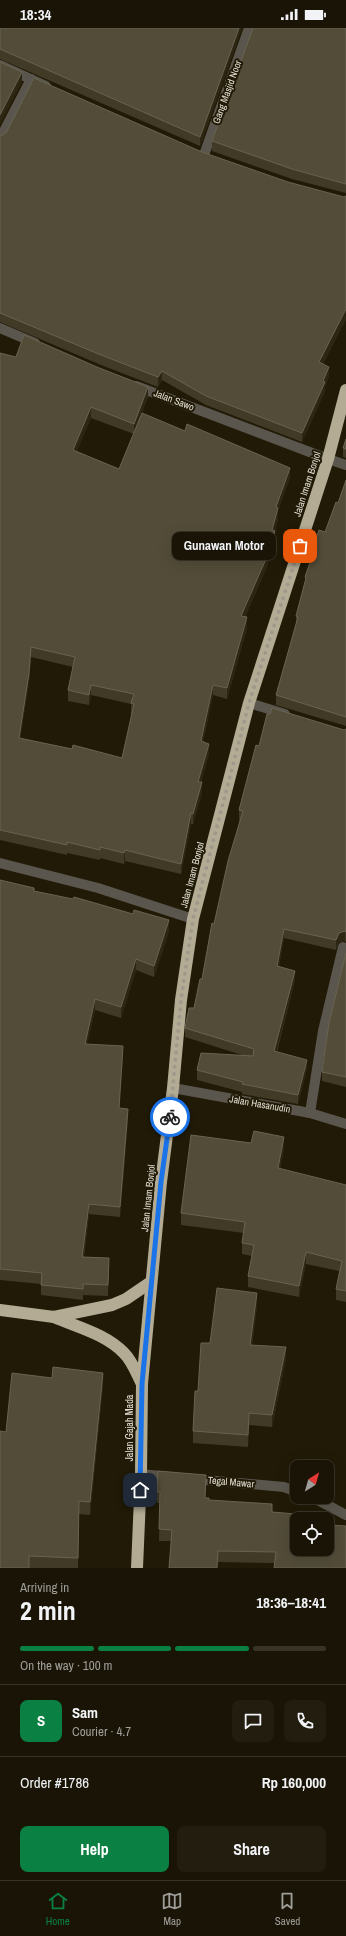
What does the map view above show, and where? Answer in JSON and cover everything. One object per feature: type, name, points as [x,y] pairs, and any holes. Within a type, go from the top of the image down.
[{"type":"highway","name":"Jalan Imam Bonjol","points":[[142,1384],[151,1282],[173,1088],[181,1000],[193,919],[249,703],[328,459],[346,390]]},
{"type":"highway","points":[[54,1318],[112,1305],[126,1299],[151,1282]]},
{"type":"highway","points":[[0,1310],[54,1318],[98,1335],[123,1352],[131,1362],[142,1384]]},
{"type":"highway","name":"Jalan Gajah Mada","points":[[137,1568],[141,1474],[142,1384]]},
{"type":"street","name":"Gang Masjid Noor","points":[[204,155],[249,28]]},
{"type":"street","points":[[0,65],[53,89]]},
{"type":"street","points":[[0,139],[31,79]]},
{"type":"street","points":[[0,328],[43,347]]},
{"type":"street","name":"Jalan Sawo","points":[[129,383],[346,465]]},
{"type":"street","points":[[249,703],[294,717]]},
{"type":"street","points":[[0,863],[98,888],[193,919]]},
{"type":"street","points":[[310,1113],[323,1031],[342,947]]},
{"type":"street","name":"Jalan Hasanudin","points":[[173,1088],[310,1113],[346,1124]]},
{"type":"street","name":"Tegal Mawar","points":[[141,1474],[284,1487],[290,1489]]},
{"type":"street","points":[[325,1504],[346,1515]]},
{"type":"building","points":[[0,28],[239,28],[200,137],[0,49]]},
{"type":"building","points":[[253,28],[346,28],[346,184],[292,169],[212,141]]},
{"type":"building","points":[[0,62],[22,72],[0,115]]},
{"type":"building","points":[[34,78],[202,152],[288,182],[344,197],[346,196],[346,309],[319,362],[329,367],[323,381],[325,382],[302,433],[206,396],[162,371],[158,377],[0,313],[0,136],[6,133]]},
{"type":"building","points":[[24,335],[97,367],[148,387],[134,424],[91,407],[73,450],[119,469],[142,413],[185,431],[187,424],[290,468],[276,507],[278,508],[272,530],[275,531],[266,559],[241,616],[247,617],[227,688],[213,685],[201,741],[209,744],[198,782],[202,782],[193,814],[191,813],[181,864],[125,850],[124,853],[100,847],[100,850],[67,842],[67,845],[0,830],[0,353],[16,357]],"holes":[[[31,647],[75,657],[68,690],[89,695],[91,685],[134,694],[131,703],[134,704],[122,758],[73,745],[72,749],[19,738],[29,673]]]},
{"type":"building","points":[[346,439],[346,449],[343,448]]},
{"type":"building","points":[[346,480],[346,717],[276,695],[298,617],[296,616],[305,577],[313,554],[311,553],[319,530],[325,532]]},
{"type":"building","points":[[272,708],[344,730],[346,729],[346,932],[339,933],[336,940],[284,929],[277,966],[295,971],[274,1051],[307,1060],[298,1095],[242,1084],[243,1082],[197,1070],[201,1053],[253,1056],[254,1049],[185,1028],[189,1008],[194,1008],[200,979],[202,979],[212,923],[214,924],[228,861],[243,811],[239,810],[256,745],[259,746],[267,714],[270,714]]},
{"type":"building","points":[[0,880],[34,888],[34,891],[73,899],[74,897],[133,914],[134,910],[169,920],[154,966],[136,959],[121,1007],[95,999],[85,1044],[123,1046],[119,1108],[128,1109],[120,1207],[89,1204],[82,1257],[109,1258],[108,1285],[83,1284],[83,1289],[41,1285],[42,1273],[0,1269]]},
{"type":"building","points":[[346,953],[346,1077],[322,1072],[329,1023]]},
{"type":"building","points":[[254,1131],[284,1137],[278,1168],[346,1185],[346,1291],[336,1289],[342,1261],[306,1252],[299,1286],[248,1276],[254,1245],[242,1243],[245,1222],[181,1213],[191,1135],[251,1143]]},
{"type":"building","points":[[217,1288],[257,1293],[250,1345],[286,1347],[272,1415],[249,1413],[248,1435],[193,1431],[195,1391],[198,1391],[201,1343],[210,1343]]},
{"type":"building","points":[[53,1367],[103,1373],[90,1502],[79,1501],[78,1558],[29,1556],[29,1568],[0,1568],[0,1431],[6,1432],[12,1373],[52,1378]]},
{"type":"building","points":[[158,1471],[206,1475],[205,1498],[209,1498],[209,1500],[272,1504],[272,1512],[290,1514],[290,1556],[334,1556],[334,1525],[346,1526],[346,1568],[274,1568],[276,1552],[218,1551],[217,1568],[169,1568],[172,1530],[159,1529],[160,1492],[157,1492]]},
{"type":"way so far","points":[[170,1117],[181,1000],[193,919],[249,703],[300,546]]},
{"type":"place","name":"Gunawan Motor","points":[[300,546]]},
{"type":"route","points":[[140,1490],[142,1384],[161,1182],[170,1117]]}]
